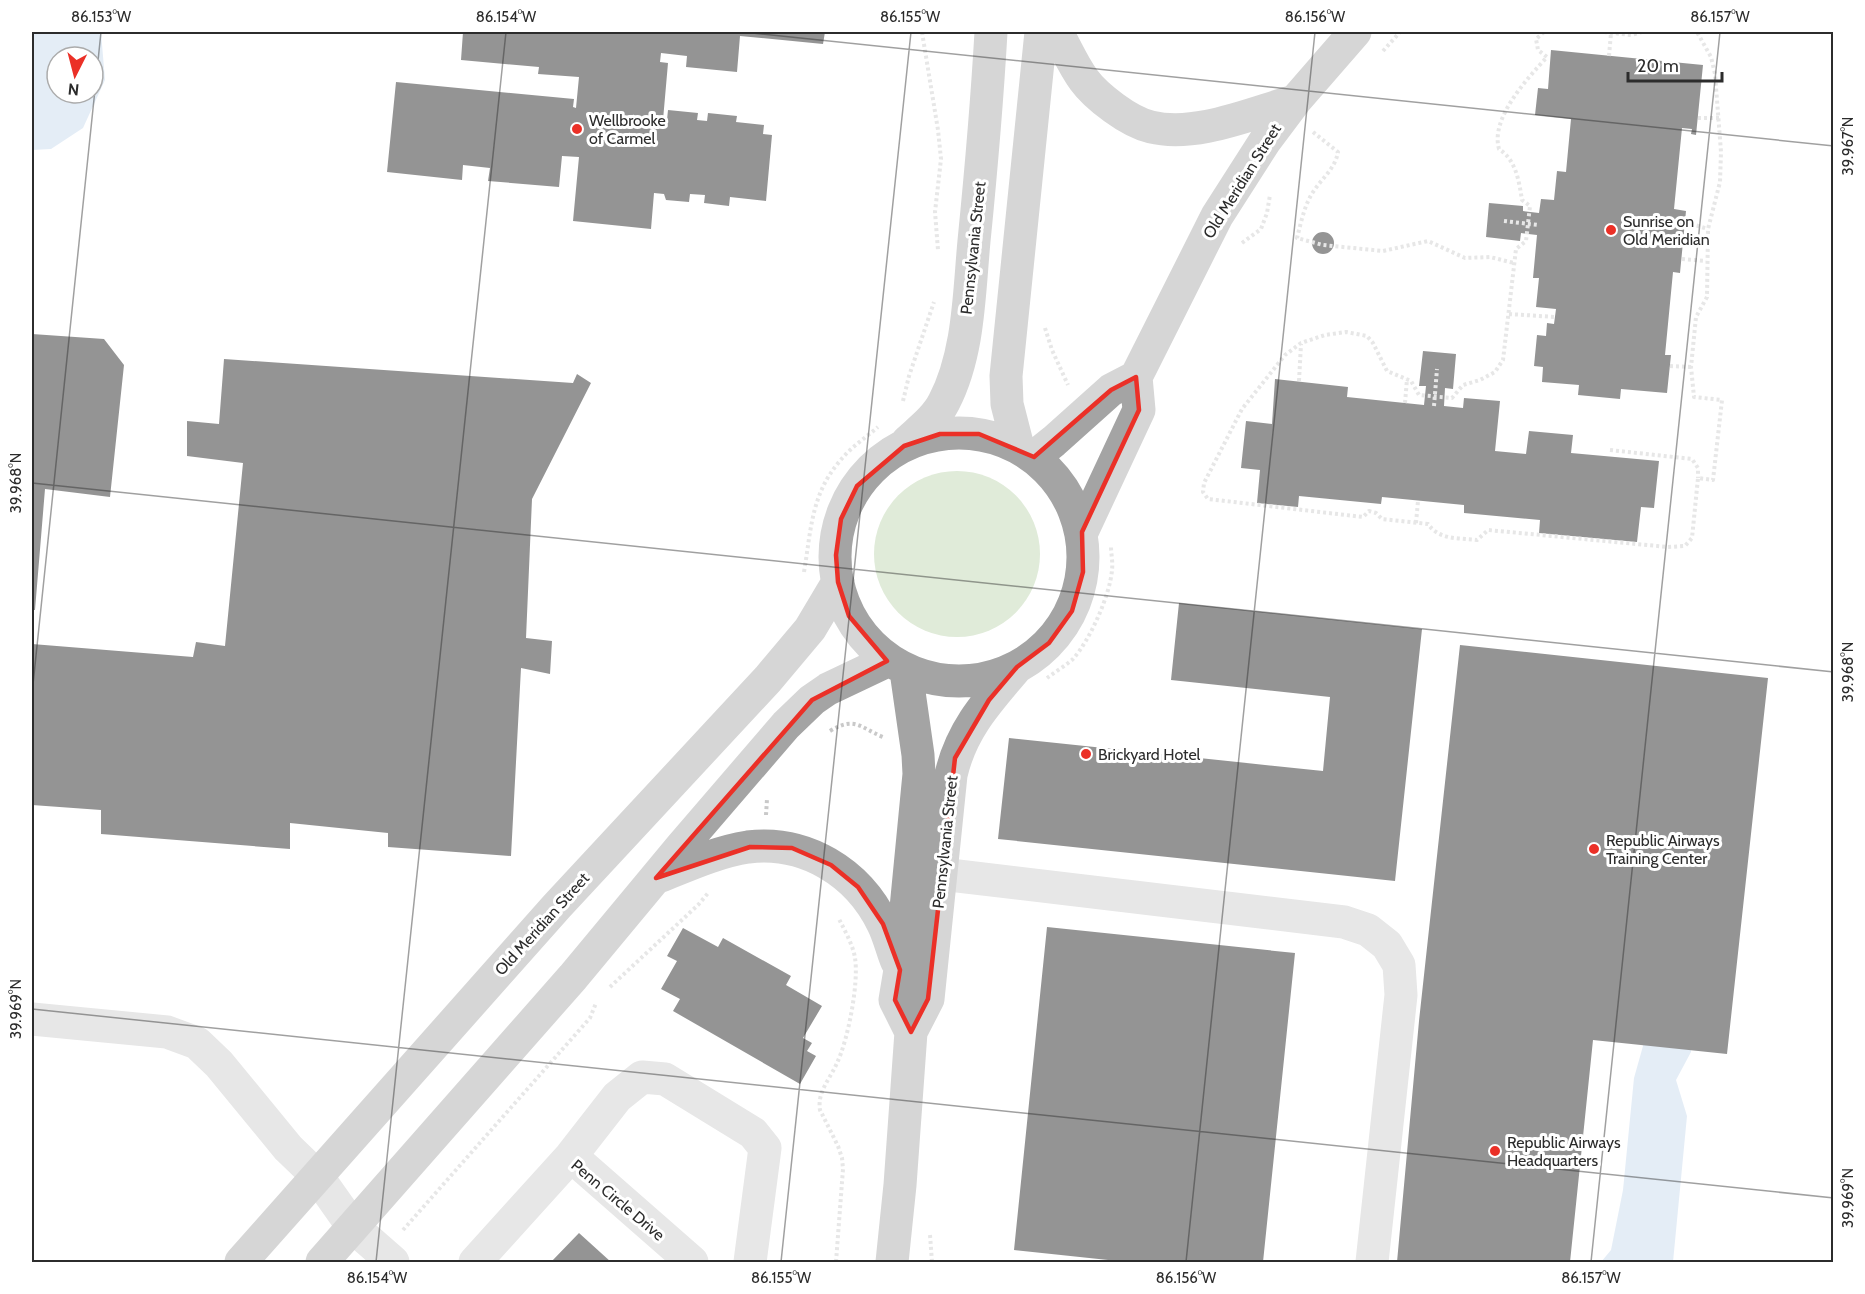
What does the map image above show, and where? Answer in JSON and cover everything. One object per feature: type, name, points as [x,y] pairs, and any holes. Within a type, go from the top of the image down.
[{"type":"main road","name":"Pennsylvania Street","points":[[894,434],[939,412],[958,366],[965,333],[971,273],[991,32]]},
{"type":"main road","points":[[1026,452],[1007,404],[1006,376],[1041,32]]},
{"type":"main road","points":[[1057,32],[1084,81],[1103,100],[1126,116],[1151,127],[1192,129],[1295,101]]},
{"type":"main road","name":"Old Meridian Street","points":[[1136,377],[1216,216],[1265,141],[1295,101],[1355,32]]},
{"type":"main road","points":[[1026,452],[1054,441],[1111,390],[1136,377],[1139,410],[1096,538],[1084,552],[1079,592],[1062,628],[1034,657],[1030,674],[962,681],[935,679],[896,666],[870,647],[858,632],[846,608],[838,582],[836,555],[838,531],[845,508],[857,486],[873,467],[894,434],[922,438],[959,432],[979,434],[999,439],[1026,452],[1060,484],[1077,515],[1096,538]]},
{"type":"main road","name":"Old Meridian Street","points":[[241,1263],[557,906],[768,679],[806,635],[838,582]]},
{"type":"main road","name":"Pennsylvania Street","points":[[896,666],[918,755],[919,774],[900,970],[895,1000],[911,1032]]},
{"type":"main road","points":[[322,1263],[573,977],[779,733],[812,700],[846,679],[896,666]]},
{"type":"main road","name":"Pennsylvania Street","points":[[892,1263],[911,1032],[928,999],[951,775],[955,758],[972,722],[1030,674]]},
{"type":"main road","points":[[657,878],[716,855],[750,847],[780,846],[805,852],[844,873],[858,887],[883,924],[900,970]]},
{"type":"street","points":[[941,874],[1344,922],[1368,930],[1387,945],[1399,965],[1401,995],[1372,1263]]},
{"type":"street","points":[[32,1019],[167,1032],[197,1043],[219,1064],[288,1148],[317,1176],[353,1227],[387,1257]]},
{"type":"street","points":[[571,1156],[617,1097],[642,1077],[665,1079],[753,1133],[765,1148],[750,1263]]},
{"type":"street","name":"Penn Circle Drive","points":[[475,1263],[571,1156],[692,1263]]},
{"type":"path","points":[[922,32],[941,159],[935,212],[939,260]]},
{"type":"path","points":[[1381,53],[1401,32]]},
{"type":"path","points":[[1544,32],[1536,39],[1538,50],[1546,57],[1513,96],[1499,128],[1497,142],[1499,149],[1508,155],[1519,180],[1522,200],[1530,206],[1526,241],[1516,249],[1503,360],[1495,372],[1463,385],[1452,398],[1419,394],[1407,378],[1387,371],[1367,336],[1346,332],[1325,335],[1301,343],[1285,355],[1242,409],[1204,483],[1203,492],[1208,499],[1363,518],[1369,511],[1376,513],[1382,519],[1428,524],[1433,532],[1440,536],[1477,540],[1488,530],[1668,547],[1685,546],[1692,538],[1698,478],[1698,468],[1692,459],[1610,450]]},
{"type":"path","points":[[1604,32],[1631,35],[1642,32]]},
{"type":"path","points":[[1609,56],[1611,32]]},
{"type":"path","points":[[1697,32],[1711,57],[1715,74],[1722,152],[1720,182],[1708,229],[1707,297],[1696,317],[1691,367],[1694,397],[1722,400],[1713,480],[1698,478]]},
{"type":"path","points":[[1698,118],[1719,118]]},
{"type":"path","points":[[1306,141],[1313,132],[1338,152],[1336,163],[1312,193],[1297,238],[1323,244],[1383,251],[1428,241],[1465,258],[1490,257],[1514,263]]},
{"type":"path","points":[[1236,248],[1261,229],[1267,213],[1270,194]]},
{"type":"path","points":[[1504,222],[1538,225]]},
{"type":"path","points":[[1685,222],[1708,229]]},
{"type":"path","points":[[1682,259],[1706,261]]},
{"type":"path","points":[[902,404],[909,376],[937,294]]},
{"type":"path","points":[[1509,314],[1555,317]]},
{"type":"path","points":[[1044,319],[1052,350],[1071,390]]},
{"type":"path","points":[[1299,381],[1301,343]]},
{"type":"path","points":[[1670,366],[1691,367]]},
{"type":"path","points":[[1434,406],[1437,369]]},
{"type":"path","points":[[1405,403],[1407,378]]},
{"type":"path","points":[[801,581],[813,508],[838,463],[848,452],[894,434]]},
{"type":"path","points":[[1416,523],[1418,501]]},
{"type":"path","points":[[1030,674],[1073,658],[1093,626],[1105,599],[1112,571],[1096,538]]},
{"type":"path","points":[[842,724],[854,723],[893,741]]},
{"type":"path","points":[[606,990],[715,887]]},
{"type":"path","points":[[834,912],[844,929],[855,958],[848,1031],[838,1062],[820,1094],[819,1103],[842,1158],[836,1263]]},
{"type":"path","points":[[387,1257],[403,1229],[590,1018],[599,996]]},
{"type":"highlighted area","points":[[1136,377],[1139,410],[1082,532],[1083,572],[1072,611],[1049,643],[1017,667],[989,700],[955,758],[928,999],[911,1032],[895,1000],[900,970],[883,924],[858,887],[831,865],[792,848],[750,847],[656,878],[812,700],[887,661],[849,616],[838,582],[836,555],[841,519],[857,486],[904,446],[940,434],[979,434],[1034,457],[1111,390]]},
{"type":"green space","points":[[957,471],[973,472],[989,477],[1016,495],[1034,522],[1039,538],[1039,570],[1034,586],[1016,613],[989,631],[973,636],[957,637],[941,636],[925,631],[898,613],[880,586],[875,570],[874,554],[875,538],[880,522],[898,495],[925,477],[941,472]]},
{"type":"water","points":[[32,32],[101,32],[102,45],[45,45],[45,105],[94,105],[83,128],[51,149],[32,150]]},
{"type":"water","points":[[1698,923],[1691,1052],[1676,1080],[1687,1116],[1673,1262],[1601,1262],[1611,1250],[1623,1190],[1634,1078],[1643,1046],[1636,1011]]},
{"type":"building","name":"Wellbrooke of Carmel","points":[[463,32],[825,32],[823,44],[740,36],[737,72],[686,67],[687,56],[661,53],[660,62],[668,63],[663,120],[667,120],[668,110],[698,113],[697,120],[707,121],[708,113],[737,116],[736,122],[764,125],[763,134],[772,135],[766,201],[730,197],[729,206],[704,203],[705,195],[690,194],[689,202],[666,200],[664,194],[654,193],[651,229],[573,221],[579,157],[562,156],[559,187],[488,181],[490,168],[463,165],[462,180],[387,172],[396,82],[574,99],[573,107],[576,108],[579,77],[538,74],[539,67],[461,60]]},
{"type":"building","name":"Sunrise on Old Meridian","points":[[1551,50],[1703,65],[1696,135],[1691,134],[1692,129],[1682,128],[1674,209],[1686,211],[1680,273],[1673,272],[1665,355],[1671,355],[1667,393],[1621,389],[1620,399],[1578,395],[1579,385],[1542,382],[1543,367],[1534,366],[1537,335],[1546,336],[1547,323],[1554,324],[1556,309],[1536,307],[1539,278],[1533,278],[1537,235],[1521,233],[1520,241],[1486,237],[1489,203],[1523,206],[1523,211],[1539,213],[1541,199],[1554,200],[1557,171],[1566,172],[1571,119],[1535,115],[1538,88],[1548,89]]},
{"type":"building","points":[[1323,232],[1331,235],[1334,243],[1331,251],[1323,254],[1315,251],[1312,243],[1315,235]]},
{"type":"building","points":[[32,334],[104,339],[124,365],[110,497],[45,489],[35,610],[32,610]]},
{"type":"building","points":[[1423,351],[1456,354],[1453,389],[1445,388],[1444,406],[1463,408],[1464,398],[1500,401],[1495,451],[1526,454],[1529,431],[1573,435],[1571,453],[1659,461],[1654,508],[1641,507],[1637,542],[1539,533],[1540,520],[1464,513],[1464,505],[1382,497],[1381,504],[1299,496],[1298,507],[1257,503],[1260,470],[1241,468],[1246,421],[1272,424],[1275,379],[1348,387],[1347,397],[1424,405],[1426,386],[1419,386]]},
{"type":"building","points":[[224,359],[573,383],[577,374],[591,383],[532,499],[526,638],[552,641],[550,674],[521,668],[511,856],[388,847],[388,833],[290,823],[290,849],[101,834],[101,810],[32,805],[32,644],[193,657],[196,642],[225,646],[243,463],[187,456],[187,421],[219,424]]},
{"type":"building","name":"Brickyard Hotel","points":[[1179,603],[1422,629],[1395,881],[998,839],[1009,738],[1323,771],[1330,697],[1171,680]]},
{"type":"building","name":"Republic Airways Training Center","points":[[1460,645],[1768,678],[1727,1054],[1593,1040],[1570,1262],[1397,1262],[1419,1021]]},
{"type":"building","points":[[1047,927],[1295,953],[1263,1262],[1127,1262],[1014,1250]]},
{"type":"building","points":[[683,928],[718,947],[723,938],[791,976],[786,985],[822,1006],[803,1038],[812,1043],[807,1051],[816,1056],[800,1084],[673,1011],[680,999],[661,989],[677,961],[667,956]]},
{"type":"building","points":[[579,1233],[611,1262],[551,1262]]},
{"type":"place","name":"Wellbrooke of Carmel","points":[[577,129]]},
{"type":"place","name":"Sunrise on Old Meridian","points":[[1611,230]]},
{"type":"place","name":"Brickyard Hotel","points":[[1086,754]]},
{"type":"place","name":"Republic Airways Training Center","points":[[1594,849]]},
{"type":"place","name":"Republic Airways Headquarters","points":[[1495,1151]]}]
